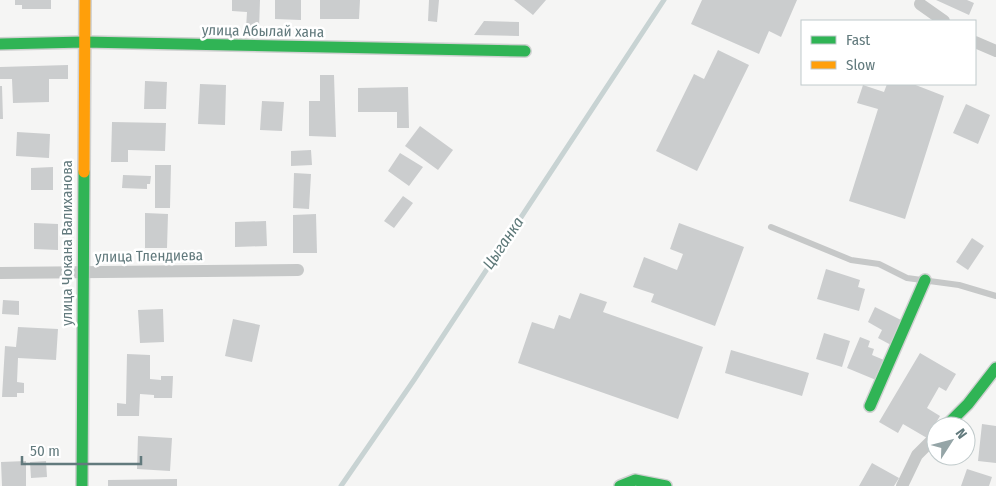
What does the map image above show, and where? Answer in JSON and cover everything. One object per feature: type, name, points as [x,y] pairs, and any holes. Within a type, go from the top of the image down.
[{"type":"street","name":"улица Чокана Валиханова","points":[[82,486],[85,0]]},
{"type":"street","points":[[920,4],[943,20]]},
{"type":"street","name":"улица Абылай хана","points":[[0,44],[84,42],[525,51]]},
{"type":"street","points":[[976,42],[996,50]]},
{"type":"street","name":"улица Тлендиева","points":[[0,273],[298,270]]},
{"type":"street","points":[[870,406],[925,280]]},
{"type":"street","points":[[956,416],[968,404],[996,368]]},
{"type":"street","points":[[902,486],[917,454],[926,445]]},
{"type":"street","points":[[620,486],[635,480],[666,486]]},
{"type":"lane","points":[[771,227],[851,260],[879,264],[907,278],[959,285],[996,296]]},
{"type":"building","points":[[15,0],[51,0],[51,9],[22,9],[22,5],[15,5]]},
{"type":"building","points":[[232,0],[260,0],[259,30],[246,29],[247,12],[232,11]]},
{"type":"building","points":[[275,0],[301,0],[301,20],[275,19]]},
{"type":"building","points":[[320,0],[360,0],[359,19],[320,19]]},
{"type":"building","points":[[429,0],[439,0],[437,22],[428,21]]},
{"type":"building","points":[[514,0],[546,0],[533,15]]},
{"type":"building","points":[[702,0],[797,0],[781,37],[769,31],[759,54],[691,24]]},
{"type":"building","points":[[936,0],[967,0],[974,3],[969,15]]},
{"type":"building","points":[[484,21],[519,22],[519,36],[474,35]]},
{"type":"building","points":[[718,50],[749,65],[697,171],[656,151],[694,74],[704,79]]},
{"type":"building","points":[[68,65],[68,79],[49,79],[49,102],[13,103],[12,79],[0,79],[0,67]]},
{"type":"building","points":[[320,75],[334,75],[336,137],[309,136],[309,101],[320,101]]},
{"type":"building","points":[[145,81],[167,82],[166,109],[144,109]]},
{"type":"building","points":[[200,84],[226,85],[225,125],[198,124]]},
{"type":"building","points":[[863,85],[884,92],[887,85],[916,85],[944,96],[905,219],[849,201],[878,109],[857,103]]},
{"type":"building","points":[[0,86],[2,86],[3,119],[0,119]]},
{"type":"building","points":[[408,87],[409,128],[397,128],[397,112],[358,112],[358,88]]},
{"type":"building","points":[[262,101],[284,102],[282,131],[260,130]]},
{"type":"building","points":[[966,104],[990,115],[978,144],[953,133]]},
{"type":"building","points":[[112,122],[166,123],[165,151],[128,150],[128,162],[111,162]]},
{"type":"building","points":[[420,126],[453,150],[438,170],[405,146]]},
{"type":"building","points":[[17,132],[50,134],[49,158],[16,156]]},
{"type":"building","points":[[311,150],[312,165],[291,166],[291,151]]},
{"type":"building","points":[[400,153],[423,167],[409,186],[388,171]]},
{"type":"building","points":[[155,165],[171,165],[170,208],[155,208]]},
{"type":"building","points":[[53,167],[53,190],[31,190],[31,168]]},
{"type":"building","points":[[294,173],[311,174],[309,209],[293,208]]},
{"type":"building","points":[[123,175],[151,176],[150,184],[147,184],[147,189],[122,188]]},
{"type":"building","points":[[403,196],[413,203],[394,228],[384,221]]},
{"type":"building","points":[[145,213],[168,214],[167,248],[145,248]]},
{"type":"building","points":[[316,214],[317,253],[293,253],[293,215]]},
{"type":"building","points":[[266,221],[267,246],[235,247],[235,222]]},
{"type":"building","points":[[34,223],[58,224],[58,250],[34,249]]},
{"type":"building","points":[[679,223],[744,247],[715,326],[651,302],[654,294],[633,287],[644,257],[677,270],[683,254],[670,249]]},
{"type":"building","points":[[972,238],[984,246],[968,270],[956,262]]},
{"type":"building","points":[[826,269],[860,280],[858,287],[865,289],[859,311],[817,299]]},
{"type":"building","points":[[580,293],[607,302],[603,312],[703,347],[678,419],[518,363],[532,322],[554,329],[559,315],[570,319]]},
{"type":"building","points":[[3,300],[19,301],[19,315],[2,314]]},
{"type":"building","points":[[875,307],[903,321],[891,345],[878,338],[882,330],[868,322]]},
{"type":"building","points":[[163,309],[164,342],[140,343],[138,310]]},
{"type":"building","points":[[233,319],[260,325],[252,362],[225,356]]},
{"type":"building","points":[[18,327],[58,329],[56,360],[18,358],[17,382],[24,383],[24,393],[17,393],[17,397],[2,397],[5,346],[16,347]]},
{"type":"building","points":[[824,333],[850,341],[842,367],[816,359]]},
{"type":"building","points":[[860,337],[870,341],[868,347],[874,349],[872,355],[884,360],[876,380],[847,368]]},
{"type":"building","points":[[731,350],[809,373],[802,396],[725,373]]},
{"type":"building","points":[[920,353],[956,374],[946,391],[939,387],[927,408],[940,416],[926,416],[926,437],[903,424],[898,433],[879,422]]},
{"type":"building","points":[[127,354],[150,355],[150,379],[161,380],[161,376],[173,376],[172,398],[154,398],[154,395],[140,394],[139,416],[117,416],[117,403],[126,404]]},
{"type":"building","points":[[982,424],[996,426],[996,463],[978,461]]},
{"type":"building","points":[[138,436],[172,438],[170,471],[137,469]]},
{"type":"building","points":[[26,461],[26,486],[2,486],[1,462]]},
{"type":"building","points":[[46,461],[47,477],[31,478],[30,462]]},
{"type":"building","points":[[872,463],[899,478],[894,486],[859,486]]},
{"type":"building","points":[[967,469],[992,477],[989,486],[961,486]]},
{"type":"building","points":[[177,479],[177,486],[108,486],[108,480]]},
{"type":"waterway","name":"Цыганка","points":[[341,486],[414,380],[664,0]]},
{"type":"traffic: fast","points":[[0,44],[84,42],[525,51]]},
{"type":"traffic: fast","points":[[82,486],[84,172]]},
{"type":"traffic: fast","points":[[870,406],[925,280]]},
{"type":"traffic: fast","points":[[956,416],[968,404],[996,368]]},
{"type":"traffic: fast","points":[[620,486],[635,480],[666,486]]},
{"type":"traffic: slow","points":[[84,172],[85,0]]}]
